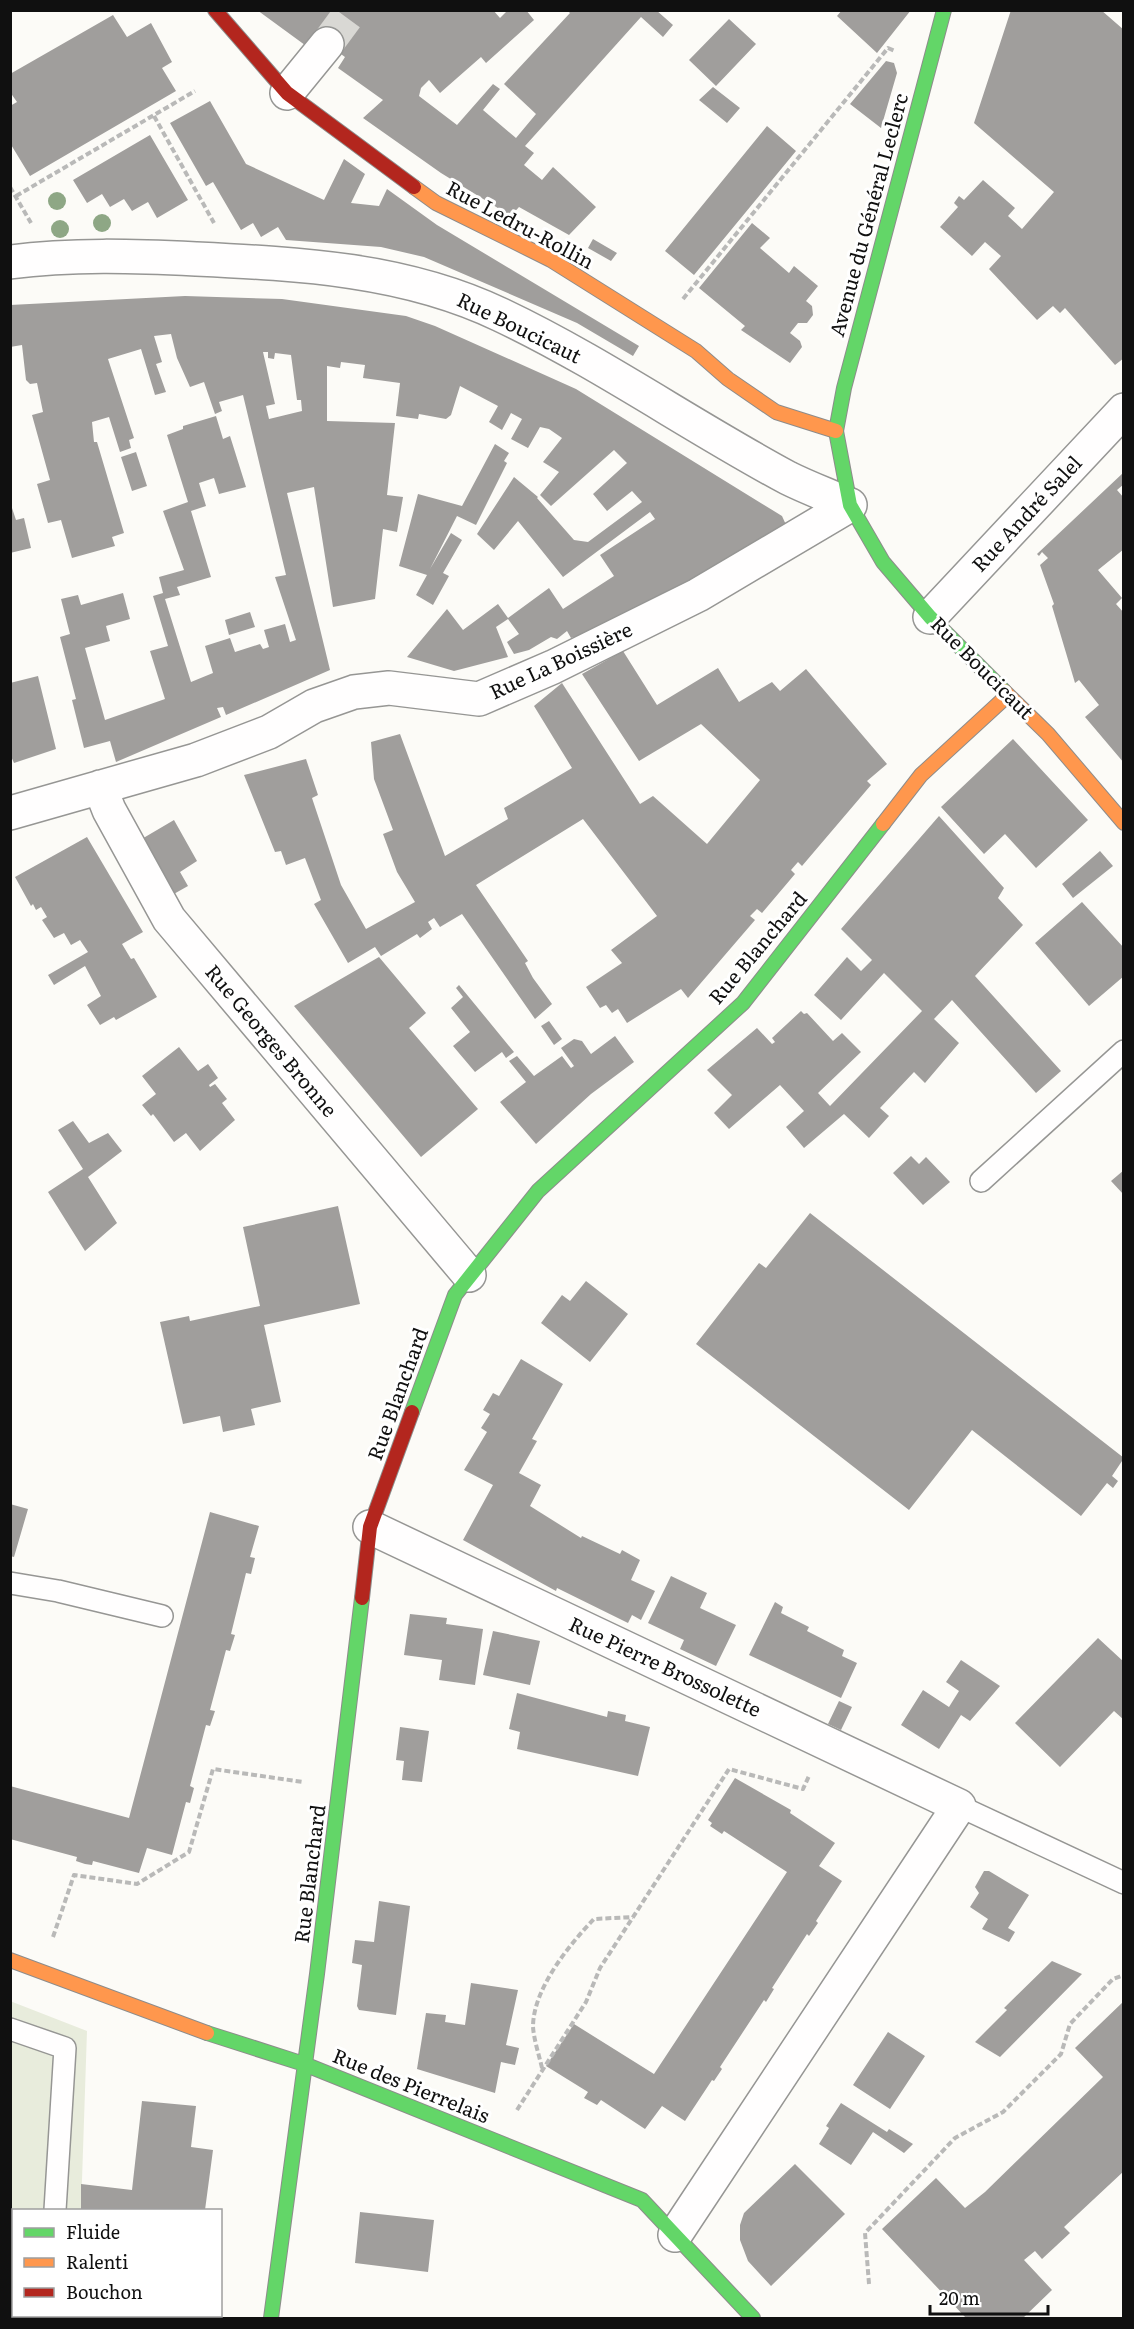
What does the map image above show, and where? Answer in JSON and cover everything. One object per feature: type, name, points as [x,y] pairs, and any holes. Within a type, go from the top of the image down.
[{"type":"street","name":"Rue Ledru-Rollin","points":[[215,10],[287,93],[436,203],[551,260],[696,351],[728,379],[776,412],[836,431]]},
{"type":"street","name":"Avenue du Général Leclerc","points":[[836,431],[844,388],[944,10]]},
{"type":"street","points":[[287,93],[327,44]]},
{"type":"street","name":"Rue Boucicaut","points":[[10,262],[52,257],[235,261],[367,273],[394,277],[446,292],[500,314],[620,379],[790,479],[850,505]]},
{"type":"street","name":"Rue André Salel","points":[[930,617],[1124,410]]},
{"type":"street","name":"Rue Boucicaut","points":[[836,431],[850,505],[883,562],[930,617],[1048,734],[1124,823]]},
{"type":"street","name":"Rue La Boissière","points":[[10,813],[196,759],[269,732],[314,706],[354,693],[389,688],[479,699],[553,667],[698,595],[850,505]]},
{"type":"street","name":"Rue Blanchard","points":[[271,2319],[340,1787],[370,1527],[454,1295],[538,1191],[742,1003],[921,775],[1008,694]]},
{"type":"street","name":"Rue Georges Bronne","points":[[100,787],[109,810],[169,920],[469,1275]]},
{"type":"street","name":"Rue Pierre Brossolette","points":[[370,1527],[959,1806]]},
{"type":"street","points":[[675,2235],[959,1806]]},
{"type":"street","name":"Rue des Pierrelais","points":[[10,1960],[213,2036],[304,2064],[642,2200],[753,2319]]},
{"type":"lane","points":[[981,1181],[1124,1051]]},
{"type":"lane","points":[[10,1583],[162,1616]]},
{"type":"lane","name":"Rue Pierre Brossolette","points":[[959,1806],[1124,1883]]},
{"type":"lane","points":[[10,2029],[65,2048],[55,2209]]},
{"type":"path","points":[[661,328],[694,284],[888,48],[929,65]]},
{"type":"path","points":[[16,196],[195,91]]},
{"type":"path","points":[[154,116],[235,261]]},
{"type":"path","points":[[497,2142],[586,2002],[600,1968],[729,1769],[803,1789],[826,1743]]},
{"type":"path","points":[[42,1972],[74,1875],[137,1884],[189,1852],[213,1769],[340,1787]]},
{"type":"path","points":[[543,2069],[533,2026],[546,1983],[568,1946],[594,1919],[633,1917]]},
{"type":"path","points":[[869,2284],[866,2234],[955,2138],[1003,2112],[1061,2054],[1070,2024],[1113,1979],[1124,1976]]},
{"type":"green space","points":[[10,2001],[87,2031],[81,2209],[12,2209],[12,2317],[77,2318],[11,2318]]},
{"type":"building","points":[[257,10],[493,10],[500,18],[508,10],[526,10],[534,20],[486,63],[481,57],[440,93],[429,80],[421,88],[419,96],[457,125],[493,84],[500,89],[483,110],[516,138],[536,114],[504,84],[570,13],[567,10],[656,10],[673,25],[663,37],[641,17],[525,146],[534,153],[524,165],[542,180],[553,167],[596,207],[569,235],[519,207],[511,216],[441,173],[363,118],[383,100],[338,68],[345,57],[317,37],[309,48]]},
{"type":"building","points":[[842,10],[911,10],[877,53],[837,16]]},
{"type":"building","points":[[1011,10],[1101,10],[1124,30],[1124,358],[1115,365],[1065,308],[1060,313],[1053,306],[1037,320],[989,269],[1001,256],[985,242],[972,256],[940,227],[958,207],[954,203],[959,196],[964,200],[983,180],[1015,208],[1008,216],[1022,229],[1054,192],[974,123]]},
{"type":"building","points":[[113,15],[127,37],[151,23],[172,62],[162,68],[176,91],[30,176],[10,143],[10,106],[17,102],[10,92],[10,74]]},
{"type":"building","points":[[729,19],[756,44],[716,86],[689,60]]},
{"type":"building","points":[[886,61],[894,63],[897,73],[881,128],[850,104]]},
{"type":"building","points":[[713,87],[740,108],[727,123],[699,100]]},
{"type":"building","points":[[210,101],[246,164],[324,200],[344,159],[365,174],[351,203],[379,206],[387,189],[437,225],[639,346],[633,356],[577,323],[424,257],[381,247],[286,240],[278,227],[261,237],[253,223],[241,230],[213,182],[206,186],[170,123]]},
{"type":"building","points":[[767,126],[796,151],[694,275],[665,251]]},
{"type":"building","points":[[150,135],[188,200],[157,218],[148,202],[132,211],[124,199],[110,207],[102,194],[87,203],[73,180]]},
{"type":"building","points":[[752,223],[770,238],[760,248],[789,273],[794,266],[818,286],[806,301],[812,306],[813,315],[807,323],[798,323],[790,333],[800,341],[802,347],[790,363],[741,330],[745,326],[699,288]]},
{"type":"building","points":[[593,239],[617,253],[611,261],[588,248]]},
{"type":"building","points":[[185,296],[282,299],[406,316],[435,326],[576,389],[782,516],[787,527],[620,624],[571,638],[567,631],[557,639],[551,637],[529,650],[514,654],[507,642],[519,634],[508,619],[496,627],[508,657],[454,671],[407,657],[447,609],[463,630],[498,604],[508,618],[549,588],[563,609],[614,576],[600,555],[655,519],[650,512],[563,577],[518,521],[494,550],[477,534],[514,477],[538,497],[574,540],[588,542],[642,502],[632,491],[607,511],[593,494],[627,463],[614,450],[551,506],[540,495],[559,472],[543,462],[562,438],[549,429],[540,427],[528,448],[511,439],[522,419],[511,413],[502,430],[489,422],[498,406],[460,386],[451,415],[446,419],[419,414],[418,419],[396,416],[400,383],[363,378],[365,365],[341,362],[340,368],[327,366],[327,421],[395,423],[387,495],[403,497],[397,532],[383,529],[375,599],[333,607],[314,487],[287,493],[330,670],[226,715],[223,707],[217,708],[221,717],[116,762],[110,741],[84,748],[72,700],[76,699],[60,637],[70,634],[61,599],[78,595],[81,605],[123,593],[130,619],[106,626],[110,641],[85,648],[105,720],[165,699],[150,651],[168,646],[153,596],[163,593],[159,577],[184,570],[163,511],[188,502],[167,435],[183,429],[183,426],[216,416],[223,439],[230,436],[246,487],[219,494],[214,478],[199,483],[206,506],[191,511],[211,577],[177,587],[180,595],[165,599],[191,682],[213,673],[205,646],[230,638],[235,652],[260,644],[263,649],[269,647],[264,630],[285,624],[290,642],[296,640],[275,577],[286,575],[243,395],[219,402],[222,411],[215,414],[204,382],[190,387],[177,358],[171,334],[154,336],[162,362],[156,364],[166,392],[155,395],[141,349],[108,359],[134,438],[129,440],[131,448],[120,452],[109,417],[92,422],[94,442],[97,442],[124,533],[112,537],[115,546],[72,558],[61,520],[48,523],[37,484],[50,480],[32,415],[43,412],[37,383],[30,384],[26,380],[22,345],[10,347],[10,305]],"holes":[[[263,352],[268,352],[268,358],[274,359],[275,353],[291,355],[297,400],[301,400],[302,411],[269,419],[266,406],[275,404]]]},
{"type":"building","points":[[495,444],[509,453],[504,461],[507,463],[476,525],[457,516],[430,569],[451,533],[462,540],[443,573],[449,576],[433,605],[416,595],[427,575],[399,566],[418,494],[462,506]]},
{"type":"building","points":[[136,452],[147,486],[132,491],[121,457]]},
{"type":"building","points":[[1124,472],[1124,484],[1117,490],[1124,498],[1124,549],[1098,570],[1122,598],[1116,604],[1124,613],[1124,763],[1085,717],[1099,705],[1079,680],[1075,683],[1052,606],[1054,604],[1040,565],[1048,558],[1042,552],[1039,556],[1037,554]]},
{"type":"building","points":[[10,502],[16,520],[24,518],[31,548],[10,553]]},
{"type":"building","points":[[250,612],[255,627],[229,635],[225,620]]},
{"type":"building","points":[[623,651],[657,705],[718,668],[739,702],[772,682],[780,691],[806,669],[887,764],[867,781],[871,785],[802,866],[798,862],[791,870],[795,874],[762,913],[757,909],[750,916],[755,920],[688,998],[681,989],[627,1023],[618,1009],[612,1013],[606,1005],[600,1008],[586,987],[622,963],[611,950],[657,916],[583,819],[476,885],[528,961],[525,963],[533,978],[552,1004],[535,1019],[462,914],[440,927],[434,918],[428,922],[432,929],[420,938],[417,934],[381,956],[375,947],[348,963],[314,904],[321,900],[305,858],[286,865],[281,851],[275,852],[244,775],[306,759],[318,795],[312,798],[341,885],[366,929],[415,902],[397,872],[383,834],[393,830],[374,779],[371,742],[400,734],[445,856],[508,819],[504,808],[572,768],[534,706],[562,683],[640,804],[653,796],[707,844],[760,780],[701,724],[639,761],[582,674]]},
{"type":"building","points":[[38,676],[56,749],[14,763],[10,754],[10,683]]},
{"type":"building","points":[[1013,739],[1088,820],[1036,868],[1005,834],[984,854],[941,807]]},
{"type":"building","points":[[939,816],[1004,888],[998,898],[1023,925],[975,976],[1061,1071],[1036,1093],[952,1000],[934,1019],[959,1043],[925,1083],[914,1072],[880,1108],[889,1116],[869,1138],[844,1114],[804,1148],[786,1127],[804,1111],[780,1085],[729,1129],[714,1113],[732,1095],[707,1070],[757,1028],[772,1044],[775,1042],[772,1038],[801,1011],[804,1014],[807,1013],[833,1041],[842,1033],[861,1052],[818,1093],[830,1106],[922,1011],[884,973],[841,1020],[814,995],[847,957],[861,971],[872,960],[841,929]]},
{"type":"building","points":[[174,820],[197,861],[180,872],[188,886],[172,895],[140,840]]},
{"type":"building","points":[[87,837],[143,932],[122,944],[131,959],[134,958],[157,997],[116,1020],[114,1017],[100,1025],[87,1005],[101,996],[85,966],[54,985],[48,975],[88,952],[80,940],[71,945],[64,933],[54,938],[42,920],[47,917],[41,907],[36,910],[33,904],[31,906],[15,877]]},
{"type":"building","points":[[1100,851],[1113,866],[1073,898],[1062,884]]},
{"type":"building","points":[[1082,902],[1124,948],[1124,976],[1089,1006],[1035,943]]},
{"type":"building","points":[[379,957],[426,1013],[409,1028],[478,1109],[421,1157],[294,1006]]},
{"type":"building","points":[[459,985],[514,1052],[506,1058],[502,1052],[475,1072],[453,1046],[470,1032],[451,1008],[463,997],[456,988]]},
{"type":"building","points":[[549,1021],[562,1039],[554,1045],[541,1026]]},
{"type":"building","points":[[615,1036],[634,1062],[591,1094],[536,1144],[500,1102],[526,1082],[509,1061],[517,1056],[534,1076],[562,1056],[571,1068],[574,1066],[561,1048],[574,1039],[582,1041],[591,1054]]},
{"type":"building","points":[[179,1047],[198,1071],[208,1064],[218,1078],[209,1085],[210,1087],[215,1084],[227,1099],[222,1103],[235,1120],[200,1151],[186,1133],[174,1142],[153,1114],[151,1116],[142,1105],[156,1094],[142,1076]]},
{"type":"building","points":[[73,1121],[89,1143],[108,1133],[122,1151],[88,1177],[117,1223],[85,1251],[48,1192],[83,1169],[58,1130]]},
{"type":"building","points":[[911,1156],[919,1164],[926,1157],[950,1182],[923,1205],[893,1173]]},
{"type":"building","points":[[1124,1170],[1124,1195],[1111,1181]]},
{"type":"building","points":[[338,1206],[360,1304],[264,1325],[281,1402],[251,1409],[255,1425],[223,1432],[220,1416],[183,1424],[160,1322],[189,1316],[190,1321],[260,1306],[243,1227]]},
{"type":"building","points":[[810,1213],[1124,1458],[1112,1476],[1118,1481],[1113,1488],[1107,1483],[1081,1516],[972,1430],[909,1510],[696,1344],[759,1263],[766,1268]]},
{"type":"building","points":[[586,1281],[628,1314],[590,1362],[541,1323],[562,1295],[570,1301]]},
{"type":"building","points":[[521,1359],[563,1384],[532,1439],[537,1441],[519,1473],[541,1485],[530,1506],[581,1538],[582,1536],[620,1554],[622,1550],[640,1560],[631,1580],[655,1591],[641,1620],[632,1615],[628,1623],[557,1588],[556,1591],[463,1540],[493,1485],[464,1470],[487,1432],[481,1428],[490,1414],[483,1410],[493,1393],[499,1396]]},
{"type":"building","points":[[10,1504],[28,1509],[14,1557],[10,1556]]},
{"type":"building","points":[[210,1512],[259,1526],[250,1557],[255,1558],[251,1574],[246,1573],[231,1634],[235,1635],[230,1651],[226,1650],[210,1710],[215,1711],[210,1726],[206,1725],[190,1786],[194,1788],[190,1803],[186,1802],[172,1855],[147,1848],[139,1873],[93,1861],[92,1865],[85,1864],[76,1861],[77,1857],[10,1839],[10,1786],[129,1818]]},
{"type":"building","points":[[671,1576],[707,1593],[700,1608],[736,1625],[716,1666],[680,1649],[684,1640],[648,1623]]},
{"type":"building","points":[[775,1602],[783,1607],[781,1613],[809,1627],[807,1631],[844,1650],[842,1656],[857,1663],[841,1698],[749,1655]]},
{"type":"building","points":[[410,1614],[447,1618],[446,1624],[483,1629],[475,1685],[439,1680],[442,1660],[404,1655]]},
{"type":"building","points":[[493,1631],[540,1641],[530,1685],[483,1675]]},
{"type":"building","points":[[1098,1638],[1124,1662],[1124,1720],[1114,1711],[1060,1767],[1015,1723]]},
{"type":"building","points":[[961,1660],[1000,1686],[970,1721],[961,1715],[939,1749],[901,1725],[923,1690],[949,1707],[959,1691],[946,1682]]},
{"type":"building","points":[[517,1693],[607,1717],[608,1711],[626,1715],[625,1721],[650,1727],[638,1776],[517,1749],[520,1732],[509,1729]]},
{"type":"building","points":[[839,1701],[852,1707],[841,1730],[828,1724]]},
{"type":"building","points":[[400,1727],[429,1731],[422,1782],[402,1780],[404,1761],[396,1760]]},
{"type":"building","points":[[735,1778],[791,1810],[790,1813],[835,1843],[819,1866],[842,1881],[816,1921],[818,1923],[809,1936],[807,1934],[772,1988],[774,1989],[766,2002],[764,2000],[720,2067],[722,2069],[685,2121],[662,2106],[645,2129],[601,2100],[597,2105],[584,2098],[588,2092],[546,2066],[574,2024],[654,2074],[787,1872],[724,1831],[722,1834],[710,1826],[712,1823],[708,1820]]},
{"type":"building","points":[[984,1871],[989,1871],[1029,1895],[1008,1928],[1015,1932],[1009,1942],[982,1929],[988,1919],[970,1907],[979,1893],[975,1887]]},
{"type":"building","points":[[379,1901],[410,1906],[396,2015],[359,2010],[357,2006],[362,1965],[352,1963],[355,1940],[374,1942]]},
{"type":"building","points":[[1052,1961],[1082,1974],[1000,2057],[975,2042],[1007,2010],[1004,2008]]},
{"type":"building","points":[[471,1983],[518,1990],[506,2045],[519,2048],[515,2065],[501,2062],[495,2093],[417,2069],[426,2013],[446,2015],[445,2022],[465,2025]]},
{"type":"building","points":[[1124,2001],[1124,2171],[1064,2227],[1070,2233],[1042,2259],[1035,2251],[1024,2260],[1052,2290],[1023,2318],[966,2318],[882,2229],[936,2178],[965,2208],[985,2192],[1103,2077],[1075,2048]]},
{"type":"building","points":[[888,2032],[925,2056],[890,2109],[853,2085]]},
{"type":"building","points":[[142,2101],[196,2106],[191,2147],[213,2150],[205,2209],[81,2209],[81,2184],[132,2190]]},
{"type":"building","points":[[841,2103],[887,2132],[889,2129],[913,2144],[904,2153],[873,2132],[851,2165],[819,2144],[829,2128],[826,2126]]},
{"type":"building","points":[[795,2164],[845,2214],[771,2286],[748,2261],[740,2240],[740,2225],[744,2213]]},
{"type":"building","points":[[360,2212],[434,2220],[428,2272],[355,2263]]},
{"type":"building","points":[[142,2317],[190,2317],[190,2318]]},
{"type":"tunnel","points":[[327,44],[352,10]]},
{"type":"traffic: fast","points":[[944,10],[844,388],[836,431],[850,505],[883,562],[930,617],[1004,691]]},
{"type":"traffic: fast","points":[[412,1412],[455,1295],[538,1191],[743,1003],[883,824]]},
{"type":"traffic: fast","points":[[271,2318],[317,1974],[362,1598]]},
{"type":"traffic: fast","points":[[207,2033],[304,2064],[642,2200],[753,2318]]},
{"type":"traffic: slow","points":[[414,187],[436,203],[551,260],[696,351],[728,379],[776,412],[836,431]]},
{"type":"traffic: slow","points":[[1004,691],[1048,734],[1124,823]]},
{"type":"traffic: slow","points":[[883,824],[921,775],[1008,695]]},
{"type":"traffic: slow","points":[[10,1960],[207,2033]]},
{"type":"traffic: jam","points":[[215,10],[287,93],[414,187]]},
{"type":"traffic: jam","points":[[362,1598],[370,1527],[412,1412]]}]
